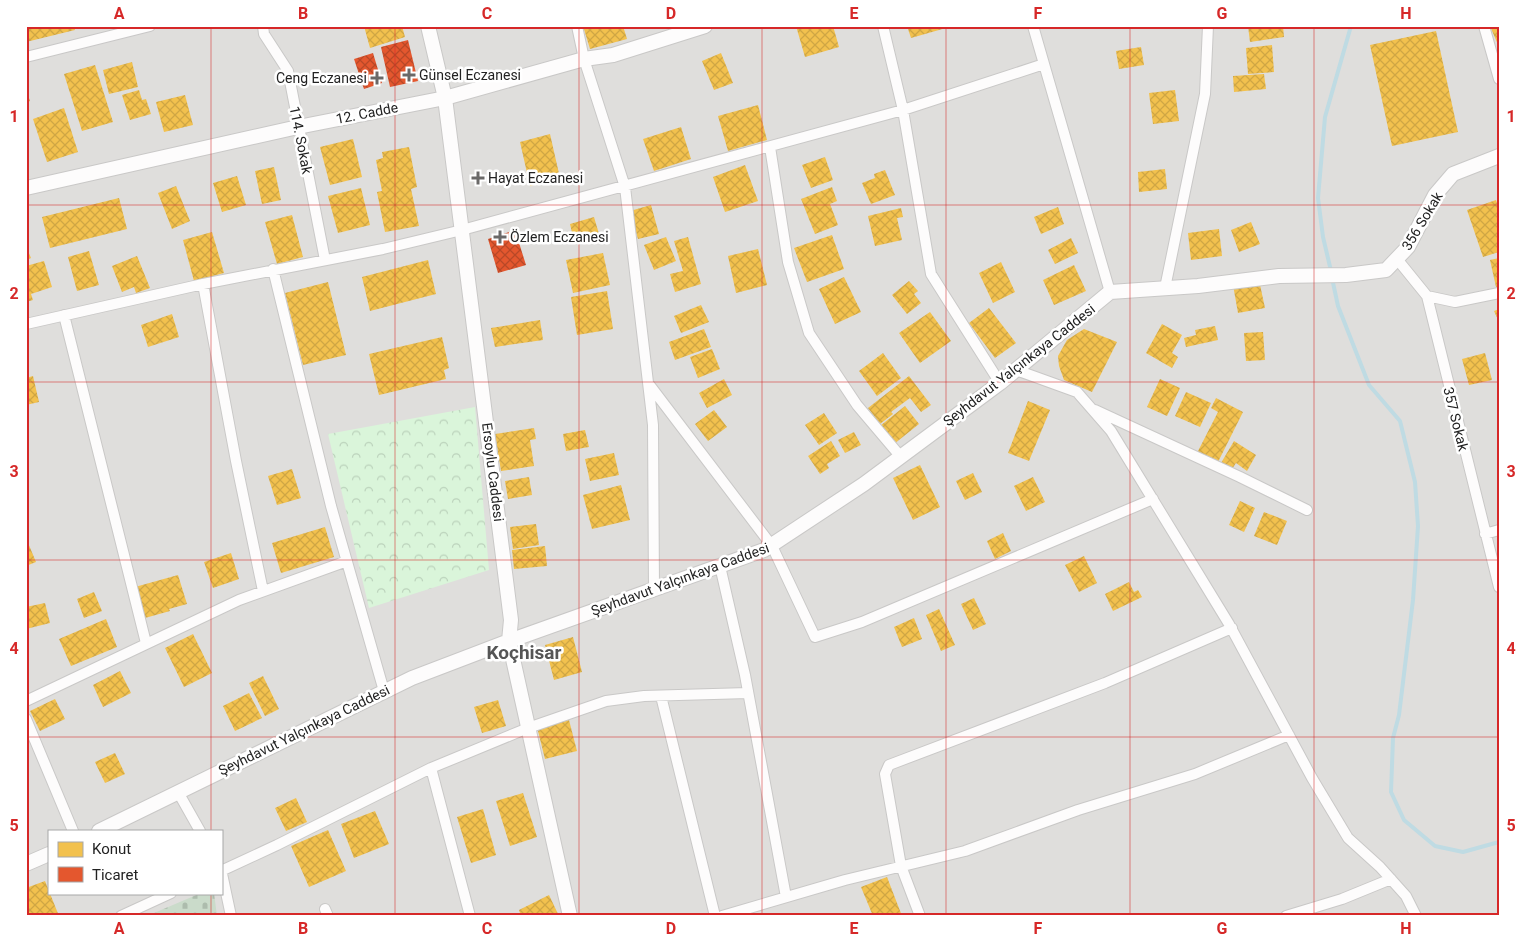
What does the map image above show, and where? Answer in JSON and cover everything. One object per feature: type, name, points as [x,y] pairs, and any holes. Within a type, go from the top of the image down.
[{"type":"street","points":[[26,56],[109,31],[150,26]]},
{"type":"street","name":"114. Sokak","points":[[263,26],[264,34],[288,71],[325,260]]},
{"type":"street","name":"Ersoylu Caddesi","points":[[428,26],[445,98],[511,620],[509,641],[570,916]]},
{"type":"street","points":[[577,26],[584,59],[625,186],[653,425],[654,590]]},
{"type":"street","name":"12. Cadde","points":[[26,188],[298,127],[445,98],[584,59],[613,55],[705,26]]},
{"type":"street","points":[[884,26],[903,110],[931,274],[1000,383]]},
{"type":"street","points":[[1033,26],[1110,292],[1279,276],[1346,275],[1386,270],[1397,259]]},
{"type":"street","points":[[1165,288],[1205,94],[1208,26]]},
{"type":"street","points":[[1484,26],[1499,79]]},
{"type":"street","points":[[26,324],[273,269],[383,249],[462,230],[903,110],[1044,64]]},
{"type":"street","points":[[770,147],[788,262],[810,333],[857,405],[901,457]]},
{"type":"street","name":"356 Sokak","points":[[1397,259],[1408,247],[1435,195],[1453,174],[1499,156]]},
{"type":"street","name":"357 Sokak","points":[[1397,259],[1427,296],[1499,587]]},
{"type":"street","points":[[273,269],[331,506],[384,691]]},
{"type":"street","points":[[203,284],[236,461],[263,591]]},
{"type":"street","name":"Şeyhdavut Yalçınkaya Caddesi","points":[[100,830],[412,678],[772,546],[864,484],[1000,383],[1110,292]]},
{"type":"street","points":[[1427,296],[1455,302],[1499,293]]},
{"type":"street","points":[[64,315],[146,643]]},
{"type":"street","points":[[1016,370],[1077,392],[1111,431],[1232,628],[1289,735],[1348,838],[1380,867],[1406,896],[1416,916]]},
{"type":"street","points":[[648,383],[772,546],[815,637],[862,622],[1153,499]]},
{"type":"street","points":[[1092,409],[1307,510]]},
{"type":"street","points":[[1485,534],[1499,530]]},
{"type":"street","points":[[26,701],[239,600],[347,561]]},
{"type":"street","points":[[720,566],[748,693],[786,897]]},
{"type":"street","points":[[920,916],[901,866],[885,774],[890,766],[1106,683],[1232,628]]},
{"type":"street","points":[[222,870],[277,845],[431,768],[528,728],[606,701],[644,696],[748,693]]},
{"type":"street","points":[[661,696],[715,916]]},
{"type":"street","points":[[26,719],[73,830]]},
{"type":"street","points":[[722,916],[845,880],[964,851],[1078,810],[1196,774],[1289,735]]},
{"type":"street","points":[[431,768],[470,916]]},
{"type":"street","points":[[178,792],[199,830]]},
{"type":"street","points":[[26,864],[48,854]]},
{"type":"street","points":[[222,875],[230,916]]},
{"type":"street","points":[[1286,916],[1342,899],[1391,879]]},
{"type":"street","points":[[121,916],[169,894]]},
{"type":"shaded area","points":[[26,26],[1499,26],[1499,916],[26,916]]},
{"type":"green space","points":[[475,407],[489,570],[369,608],[328,434]]},
{"type":"green space","points":[[199,894],[214,894],[217,916],[147,916]]},
{"type":"building: Konut","points":[[26,26],[74,26],[75,30],[26,42]]},
{"type":"building: Konut","points":[[364,26],[402,26],[405,37],[370,48]]},
{"type":"building: Konut","points":[[583,26],[623,26],[627,39],[590,49]]},
{"type":"building: Konut","points":[[796,26],[833,26],[839,47],[805,57]]},
{"type":"building: Konut","points":[[907,26],[945,26],[946,28],[911,38]]},
{"type":"building: Konut","points":[[1248,26],[1283,26],[1284,37],[1250,42]]},
{"type":"building: Konut","points":[[1490,26],[1499,26],[1499,47]]},
{"type":"building: Konut","points":[[1436,31],[1458,132],[1392,146],[1370,45]]},
{"type":"building: Konut","points":[[1272,45],[1274,72],[1248,74],[1246,48]]},
{"type":"building: Konut","points":[[1141,47],[1144,65],[1119,69],[1116,51]]},
{"type":"building: Konut","points":[[721,53],[733,83],[714,90],[702,61]]},
{"type":"building: Konut","points":[[132,62],[138,87],[109,94],[103,70]]},
{"type":"building: Konut","points":[[95,65],[113,122],[82,131],[64,74]]},
{"type":"building: Konut","points":[[1264,74],[1266,89],[1234,92],[1233,76]]},
{"type":"building: Konut","points":[[26,89],[30,101],[26,103]]},
{"type":"building: Konut","points":[[139,90],[142,100],[146,99],[151,114],[130,120],[122,95]]},
{"type":"building: Konut","points":[[1175,90],[1179,121],[1153,124],[1149,93]]},
{"type":"building: Konut","points":[[185,95],[193,125],[164,132],[156,102]]},
{"type":"building: Konut","points":[[758,105],[767,140],[728,151],[718,116]]},
{"type":"building: Konut","points":[[64,108],[78,152],[47,162],[33,119]]},
{"type":"building: Konut","points":[[681,127],[691,159],[654,171],[643,139]]},
{"type":"building: Konut","points":[[550,134],[560,178],[530,186],[520,142]]},
{"type":"building: Konut","points":[[353,139],[362,177],[330,185],[320,147]]},
{"type":"building: Konut","points":[[409,147],[417,187],[411,189],[419,226],[385,232],[377,192],[382,191],[376,160],[383,158],[382,152]]},
{"type":"building: Konut","points":[[825,157],[833,180],[811,188],[802,165]]},
{"type":"building: Konut","points":[[745,165],[758,201],[725,212],[713,177]]},
{"type":"building: Konut","points":[[274,167],[281,200],[262,204],[255,171]]},
{"type":"building: Konut","points":[[1165,169],[1167,189],[1139,192],[1138,172]]},
{"type":"building: Konut","points":[[885,170],[895,195],[871,204],[862,183],[875,178],[874,174]]},
{"type":"building: Konut","points":[[237,176],[246,205],[222,212],[213,183]]},
{"type":"building: Konut","points":[[176,186],[190,221],[172,229],[158,193]]},
{"type":"building: Konut","points":[[832,187],[837,201],[830,204],[838,225],[815,234],[801,199]]},
{"type":"building: Konut","points":[[361,188],[370,225],[338,233],[328,196]]},
{"type":"building: Konut","points":[[119,198],[127,229],[50,248],[42,217]]},
{"type":"building: Konut","points":[[1496,200],[1499,209],[1499,252],[1483,257],[1467,210]]},
{"type":"building: Konut","points":[[651,205],[659,234],[638,239],[630,211]]},
{"type":"building: Konut","points":[[1058,207],[1064,224],[1041,234],[1034,217]]},
{"type":"building: Konut","points":[[901,208],[903,217],[897,218],[902,240],[875,246],[868,216]]},
{"type":"building: Konut","points":[[292,215],[303,257],[277,264],[265,222]]},
{"type":"building: Konut","points":[[594,217],[599,234],[574,241],[570,224]]},
{"type":"building: Konut","points":[[1251,222],[1260,244],[1239,252],[1231,230]]},
{"type":"building: Konut","points":[[1219,229],[1222,256],[1191,260],[1188,233]]},
{"type":"building: Konut","points":[[212,232],[224,273],[194,281],[183,240]]},
{"type":"building: Konut","points":[[832,235],[844,269],[807,282],[794,248]]},
{"type":"building: Konut","points":[[666,237],[676,261],[654,270],[644,245]]},
{"type":"building: Konut","points":[[688,237],[701,284],[675,292],[670,274],[683,271],[674,241]]},
{"type":"building: Konut","points":[[1071,238],[1078,253],[1055,264],[1048,250]]},
{"type":"building: Konut","points":[[26,246],[31,258],[26,260]]},
{"type":"building: Konut","points":[[758,249],[767,285],[736,293],[728,256]]},
{"type":"building: Konut","points":[[89,251],[99,285],[77,291],[68,257]]},
{"type":"building: Konut","points":[[603,253],[610,285],[573,293],[566,260]]},
{"type":"building: Konut","points":[[137,256],[150,288],[136,293],[134,287],[122,292],[112,266]]},
{"type":"building: Konut","points":[[1499,258],[1499,286],[1496,287],[1490,260]]},
{"type":"building: Konut","points":[[428,260],[436,294],[370,311],[362,277]]},
{"type":"building: Konut","points":[[44,261],[52,287],[31,294],[33,300],[26,302],[26,266]]},
{"type":"building: Konut","points":[[1001,262],[1015,292],[993,303],[979,273]]},
{"type":"building: Konut","points":[[1074,265],[1086,291],[1054,305],[1043,280]]},
{"type":"building: Konut","points":[[844,277],[861,312],[835,324],[819,289]]},
{"type":"building: Konut","points":[[1259,280],[1265,308],[1238,313],[1233,285]]},
{"type":"building: Konut","points":[[909,281],[918,291],[914,294],[921,303],[907,314],[892,295]]},
{"type":"building: Konut","points":[[328,282],[346,355],[303,365],[285,293]]},
{"type":"building: Konut","points":[[607,291],[613,329],[577,335],[571,297]]},
{"type":"building: Konut","points":[[701,305],[709,322],[681,333],[674,316]]},
{"type":"building: Konut","points":[[989,308],[1016,343],[995,358],[969,323]]},
{"type":"building: Konut","points":[[1499,309],[1499,322],[1494,311]]},
{"type":"building: Konut","points":[[930,312],[951,341],[920,363],[899,333]]},
{"type":"building: Konut","points":[[172,314],[179,337],[148,347],[141,325]]},
{"type":"building: Konut","points":[[540,320],[543,340],[495,347],[491,328]]},
{"type":"building: Konut","points":[[1162,324],[1182,335],[1172,353],[1178,357],[1172,368],[1146,353]]},
{"type":"building: Konut","points":[[1215,326],[1218,340],[1186,347],[1184,338],[1196,335],[1195,330]]},
{"type":"building: Konut","points":[[704,329],[711,347],[675,360],[669,342]]},
{"type":"building: Konut","points":[[1084,329],[1117,342],[1092,392],[1064,380],[1059,366],[1058,356],[1067,340]]},
{"type":"building: Konut","points":[[1263,332],[1265,360],[1246,361],[1244,333]]},
{"type":"building: Konut","points":[[442,337],[449,368],[444,370],[446,379],[379,395],[369,354]]},
{"type":"building: Konut","points":[[712,349],[720,369],[698,378],[690,357]]},
{"type":"building: Konut","points":[[883,353],[901,378],[877,396],[859,371]]},
{"type":"building: Konut","points":[[1485,353],[1492,380],[1469,385],[1462,359]]},
{"type":"building: Konut","points":[[33,376],[39,402],[26,405],[26,378]]},
{"type":"building: Konut","points":[[909,376],[931,405],[921,412],[910,398],[891,412],[893,414],[880,424],[868,408]]},
{"type":"building: Konut","points":[[724,379],[732,395],[707,408],[699,393]]},
{"type":"building: Konut","points":[[1160,379],[1180,388],[1167,416],[1147,407]]},
{"type":"building: Konut","points":[[1186,392],[1211,403],[1200,427],[1175,416]]},
{"type":"building: Konut","points":[[1216,398],[1243,412],[1217,464],[1197,453],[1218,412],[1211,408]]},
{"type":"building: Konut","points":[[1028,401],[1050,410],[1029,461],[1008,453]]},
{"type":"building: Konut","points":[[905,406],[919,424],[894,444],[880,426]]},
{"type":"building: Konut","points":[[714,410],[727,427],[708,441],[695,424]]},
{"type":"building: Konut","points":[[824,413],[837,433],[819,445],[805,425]]},
{"type":"building: Konut","points":[[534,428],[536,439],[530,440],[534,466],[501,471],[495,434]]},
{"type":"building: Konut","points":[[585,430],[589,447],[566,451],[563,434]]},
{"type":"building: Konut","points":[[854,432],[861,445],[845,453],[838,440]]},
{"type":"building: Konut","points":[[831,441],[840,456],[827,464],[829,468],[820,474],[808,456]]},
{"type":"building: Konut","points":[[1234,441],[1256,455],[1247,471],[1236,463],[1232,469],[1221,463]]},
{"type":"building: Konut","points":[[614,453],[619,475],[590,481],[585,459]]},
{"type":"building: Konut","points":[[920,465],[940,507],[913,520],[893,478]]},
{"type":"building: Konut","points":[[292,469],[301,498],[277,505],[268,476]]},
{"type":"building: Konut","points":[[973,473],[982,492],[965,500],[956,481]]},
{"type":"building: Konut","points":[[529,477],[532,495],[508,499],[505,481]]},
{"type":"building: Konut","points":[[1033,477],[1045,502],[1026,511],[1014,486]]},
{"type":"building: Konut","points":[[621,485],[630,520],[592,529],[583,495]]},
{"type":"building: Konut","points":[[1240,501],[1255,508],[1244,532],[1229,525]]},
{"type":"building: Konut","points":[[1264,512],[1287,521],[1277,545],[1254,536]]},
{"type":"building: Konut","points":[[536,524],[539,545],[513,549],[510,527]]},
{"type":"building: Konut","points":[[325,527],[334,557],[281,573],[272,543]]},
{"type":"building: Konut","points":[[1003,533],[1011,551],[995,559],[987,541]]},
{"type":"building: Konut","points":[[26,538],[36,562],[26,566]]},
{"type":"building: Konut","points":[[545,546],[547,566],[514,569],[512,550]]},
{"type":"building: Konut","points":[[231,553],[239,579],[213,588],[204,562]]},
{"type":"building: Konut","points":[[1084,556],[1097,583],[1079,592],[1065,565]]},
{"type":"building: Konut","points":[[178,575],[187,604],[145,618],[135,587]]},
{"type":"building: Konut","points":[[1129,582],[1134,592],[1138,590],[1142,597],[1113,611],[1105,594]]},
{"type":"building: Konut","points":[[94,592],[102,611],[84,618],[77,599]]},
{"type":"building: Konut","points":[[974,598],[986,624],[973,630],[961,604]]},
{"type":"building: Konut","points":[[45,603],[50,623],[26,629],[26,607]]},
{"type":"building: Konut","points":[[939,609],[955,645],[941,651],[926,615]]},
{"type":"building: Konut","points":[[914,618],[922,639],[902,647],[894,627]]},
{"type":"building: Konut","points":[[106,619],[117,647],[71,666],[59,639]]},
{"type":"building: Konut","points":[[193,634],[212,673],[184,687],[165,648]]},
{"type":"building: Konut","points":[[573,637],[582,672],[554,680],[545,645]]},
{"type":"building: Konut","points":[[120,671],[131,693],[103,707],[93,685]]},
{"type":"building: Konut","points":[[263,676],[279,709],[265,716],[249,683]]},
{"type":"building: Konut","points":[[249,693],[262,718],[235,731],[223,706]]},
{"type":"building: Konut","points":[[55,699],[65,719],[40,731],[30,711]]},
{"type":"building: Konut","points":[[498,700],[506,726],[482,733],[474,707]]},
{"type":"building: Konut","points":[[569,720],[577,751],[545,759],[537,727]]},
{"type":"building: Konut","points":[[115,753],[125,774],[105,783],[95,762]]},
{"type":"building: Konut","points":[[523,793],[537,837],[510,846],[496,801]]},
{"type":"building: Konut","points":[[296,798],[307,822],[286,831],[275,808]]},
{"type":"building: Konut","points":[[483,809],[496,855],[471,863],[457,817]]},
{"type":"building: Konut","points":[[375,811],[389,844],[354,858],[341,824]]},
{"type":"building: Konut","points":[[328,830],[346,871],[309,887],[291,846]]},
{"type":"building: Konut","points":[[887,877],[902,916],[873,916],[861,887]]},
{"type":"building: Konut","points":[[45,881],[48,894],[50,894],[59,916],[28,916],[26,912],[26,888]]},
{"type":"building: Konut","points":[[549,895],[559,916],[521,916],[519,910]]},
{"type":"building: Ticaret","points":[[408,40],[418,81],[390,87],[381,47]]},
{"type":"building: Ticaret","points":[[373,53],[382,83],[364,89],[354,59]]},
{"type":"building: Ticaret","points":[[515,230],[526,265],[498,273],[488,239]]},
{"type":"waterway","points":[[1331,271],[1323,237],[1318,198],[1325,117],[1351,26]]},
{"type":"waterway","points":[[1332,278],[1338,306],[1369,385],[1400,421],[1415,482],[1418,526],[1413,600],[1399,715],[1393,738],[1391,792],[1404,820],[1435,846],[1463,852],[1499,842]]},
{"type":"place","name":"Günsel Eczanesi","points":[[409,75]]},
{"type":"place","name":"Ceng Eczanesi","points":[[377,78]]},
{"type":"place","name":"Hayat Eczanesi","points":[[478,178]]},
{"type":"place","name":"Özlem Eczanesi","points":[[500,237]]},
{"type":"district","name":"Koçhisar","points":[[524,652]]}]
